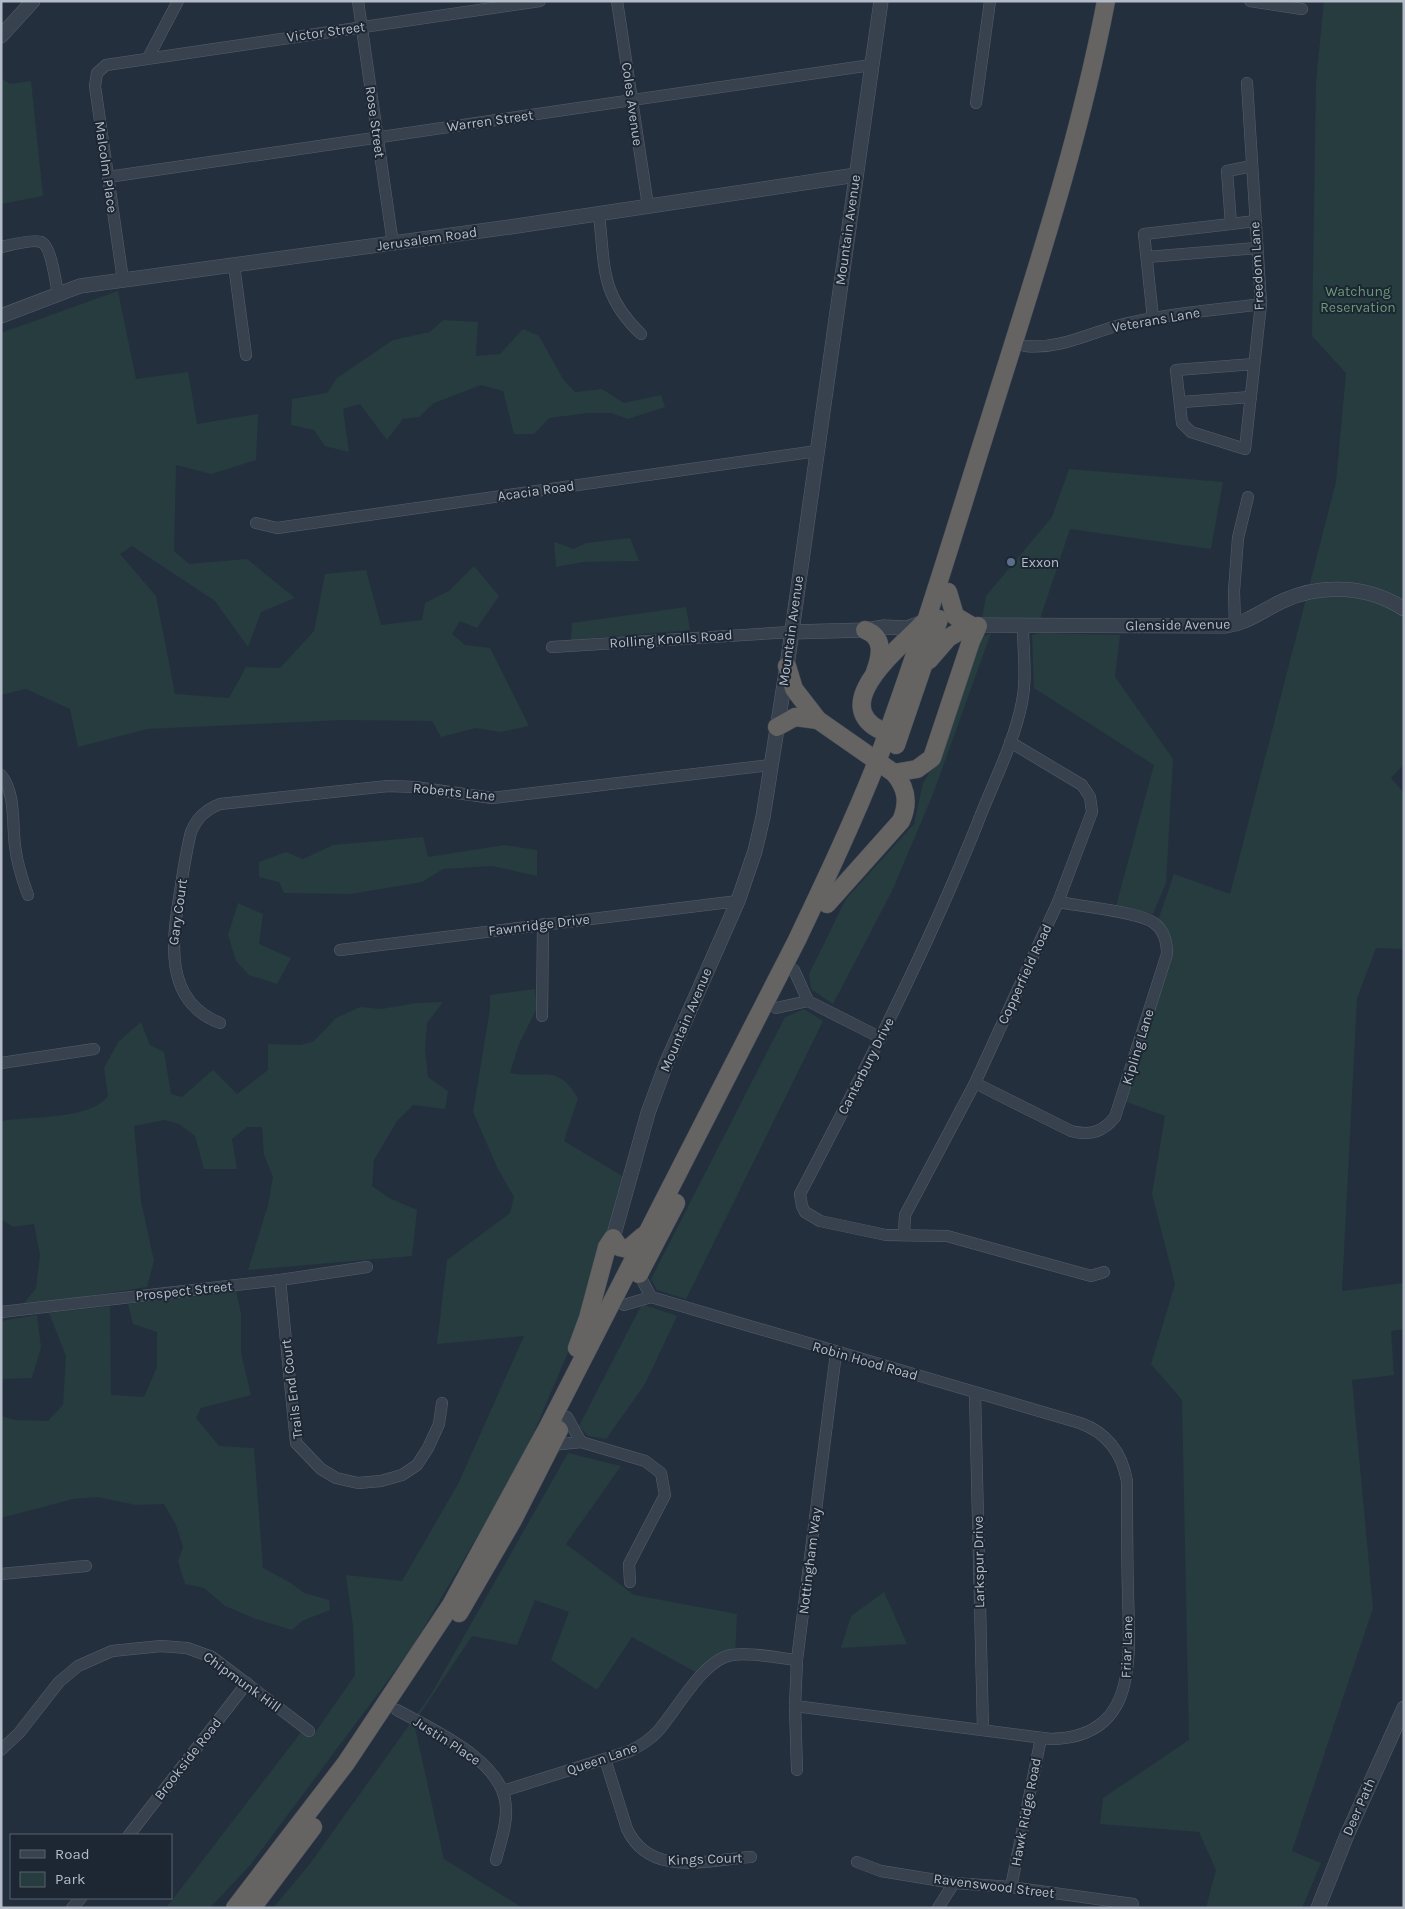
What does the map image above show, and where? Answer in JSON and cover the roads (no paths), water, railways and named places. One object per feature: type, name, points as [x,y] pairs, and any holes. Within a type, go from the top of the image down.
[{"type":"highway","points":[[252,1908],[323,1815],[398,1710],[472,1592],[567,1417],[776,1008],[827,904],[886,768],[926,620],[1050,224],[1083,104],[1106,1]]},
{"type":"highway","points":[[895,729],[924,666],[1025,346],[1085,144],[1118,1]]},
{"type":"highway","points":[[948,592],[955,616],[974,625]]},
{"type":"highway","points":[[874,674],[926,620]]},
{"type":"highway","points":[[924,666],[948,638],[974,625]]},
{"type":"highway","points":[[886,768],[917,769],[932,758],[971,641],[974,625]]},
{"type":"highway","points":[[865,630],[874,634],[881,647],[881,653],[874,674],[862,694],[864,711],[876,727],[895,729]]},
{"type":"highway","points":[[786,666],[794,689],[818,720],[886,768],[902,782],[906,797],[905,810],[901,821],[827,904]]},
{"type":"highway","points":[[777,727],[795,717],[818,720]]},
{"type":"highway","points":[[235,1908],[312,1809],[388,1703],[451,1605],[548,1427],[801,932],[830,871],[886,768]]},
{"type":"highway","points":[[548,1427],[588,1318],[607,1247],[613,1238],[619,1247],[628,1249],[648,1230]]},
{"type":"street","points":[[1,36],[33,1]]},
{"type":"street","points":[[148,58],[178,1]]},
{"type":"street","name":"Rose Street","points":[[358,1],[393,244]]},
{"type":"street","name":"Victor Street","points":[[112,63],[540,1]]},
{"type":"street","name":"Coles Avenue","points":[[617,1],[648,206]]},
{"type":"street","name":"Mountain Avenue","points":[[613,1238],[651,1105],[670,1056],[738,901],[757,844],[786,666],[881,1]]},
{"type":"street","points":[[976,103],[990,1]]},
{"type":"street","points":[[1250,1],[1302,9]]},
{"type":"street","name":"Malcolm Place","points":[[112,63],[100,68],[95,79],[123,280]]},
{"type":"street","name":"Warren Street","points":[[108,177],[872,66]]},
{"type":"street","name":"Freedom Lane","points":[[1182,402],[1182,423],[1191,432],[1245,449],[1261,304],[1248,83]]},
{"type":"street","points":[[1231,224],[1227,171],[1252,166]]},
{"type":"street","name":"Jerusalem Road","points":[[1,316],[80,286],[393,244],[856,175]]},
{"type":"street","points":[[599,214],[608,290],[619,311],[641,334]]},
{"type":"street","points":[[1153,318],[1144,234],[1255,221]]},
{"type":"street","points":[[1,247],[38,241],[45,244],[49,251],[58,294]]},
{"type":"street","points":[[1147,257],[1257,248]]},
{"type":"street","points":[[234,265],[246,355]]},
{"type":"street","name":"Veterans Lane","points":[[1025,346],[1042,348],[1061,345],[1102,329],[1153,318],[1261,304]]},
{"type":"street","points":[[1251,397],[1182,402],[1176,370],[1254,364]]},
{"type":"street","name":"Acacia Road","points":[[256,523],[276,528],[817,451]]},
{"type":"street","points":[[1235,625],[1234,591],[1238,538],[1248,497]]},
{"type":"street","name":"Glenside Avenue","points":[[974,625],[1235,625],[1249,620],[1284,600],[1302,594],[1345,590],[1365,592],[1404,609]]},
{"type":"street","points":[[791,632],[865,630],[884,627],[908,628],[926,620]]},
{"type":"street","name":"Canterbury Drive","points":[[1023,626],[1024,690],[1019,716],[1010,742],[951,889],[881,1038],[800,1194],[800,1199],[805,1212],[820,1221],[867,1232],[947,1236],[1091,1276],[1104,1272]]},
{"type":"street","name":"Rolling Knolls Road","points":[[552,647],[791,632]]},
{"type":"street","name":"Copperfield Road","points":[[904,1235],[905,1215],[975,1083],[1058,902],[1092,812],[1090,797],[1077,781],[1010,742]]},
{"type":"street","name":"Roberts Lane","points":[[200,816],[209,808],[220,804],[388,786],[415,787],[492,798],[771,765]]},
{"type":"street","points":[[1,775],[10,790],[15,847],[20,873],[28,895]]},
{"type":"street","name":"Gary Court","points":[[200,816],[188,842],[174,929],[173,958],[178,978],[192,1004],[204,1015],[220,1022]]},
{"type":"street","name":"Fawnridge Drive","points":[[340,950],[738,901]]},
{"type":"street","name":"Kipling Lane","points":[[975,1083],[1071,1131],[1082,1134],[1103,1129],[1115,1117],[1166,954],[1166,940],[1155,924],[1143,917],[1058,902]]},
{"type":"street","points":[[542,1016],[543,924]]},
{"type":"street","points":[[794,970],[808,1001],[881,1038]]},
{"type":"street","points":[[776,1008],[808,1001]]},
{"type":"street","points":[[1,1063],[94,1049]]},
{"type":"street","name":"Prospect Street","points":[[1,1312],[280,1280],[367,1267]]},
{"type":"street","points":[[624,1305],[651,1297],[639,1274]]},
{"type":"street","name":"Trails End Court","points":[[280,1280],[296,1444],[321,1469],[336,1478],[358,1483],[381,1481],[402,1475],[417,1465],[428,1448],[439,1424],[442,1403]]},
{"type":"street","name":"Robin Hood Road","points":[[651,1297],[1080,1424]]},
{"type":"street","name":"Nottingham Way","points":[[797,1770],[795,1706],[797,1660],[836,1353]]},
{"type":"street","name":"Larkspur Drive","points":[[975,1393],[983,1730]]},
{"type":"street","points":[[567,1417],[581,1442]]},
{"type":"street","name":"Friar Lane","points":[[795,1706],[1041,1738],[1068,1738],[1096,1726],[1118,1703],[1128,1674],[1126,1481],[1124,1468],[1117,1450],[1104,1435],[1080,1424]]},
{"type":"street","points":[[552,1445],[581,1442],[645,1461],[655,1466],[664,1480],[665,1495],[662,1504],[629,1564],[630,1582]]},
{"type":"street","points":[[1,1574],[86,1566]]},
{"type":"street","name":"Chipmunk Hill","points":[[1,1750],[12,1740],[68,1673],[89,1660],[112,1651],[161,1646],[187,1648],[212,1657],[309,1731]]},
{"type":"street","name":"Queen Lane","points":[[503,1791],[630,1751],[647,1742],[658,1732],[706,1669],[719,1659],[732,1654],[797,1660]]},
{"type":"street","name":"Brookside Road","points":[[130,1834],[247,1684]]},
{"type":"street","name":"Deer Path","points":[[1318,1908],[1347,1835],[1404,1708]]},
{"type":"street","name":"Justin Place","points":[[398,1710],[480,1760],[494,1776],[503,1791],[506,1807],[505,1825],[496,1860]]},
{"type":"street","name":"Hawk Ridge Road","points":[[1011,1887],[1041,1738]]},
{"type":"street","name":"Kings Court","points":[[605,1759],[627,1829],[635,1842],[646,1853],[664,1861],[677,1862],[751,1857]]},
{"type":"street","name":"Ravenswood Street","points":[[857,1862],[881,1871],[954,1883],[1011,1887],[1133,1904]]},
{"type":"street","points":[[938,1908],[954,1883]]},
{"type":"place","name":"Exxon","points":[[1011,562]]},
{"type":"park label","name":"Watchung Reservation","points":[[1358,300]]}]
